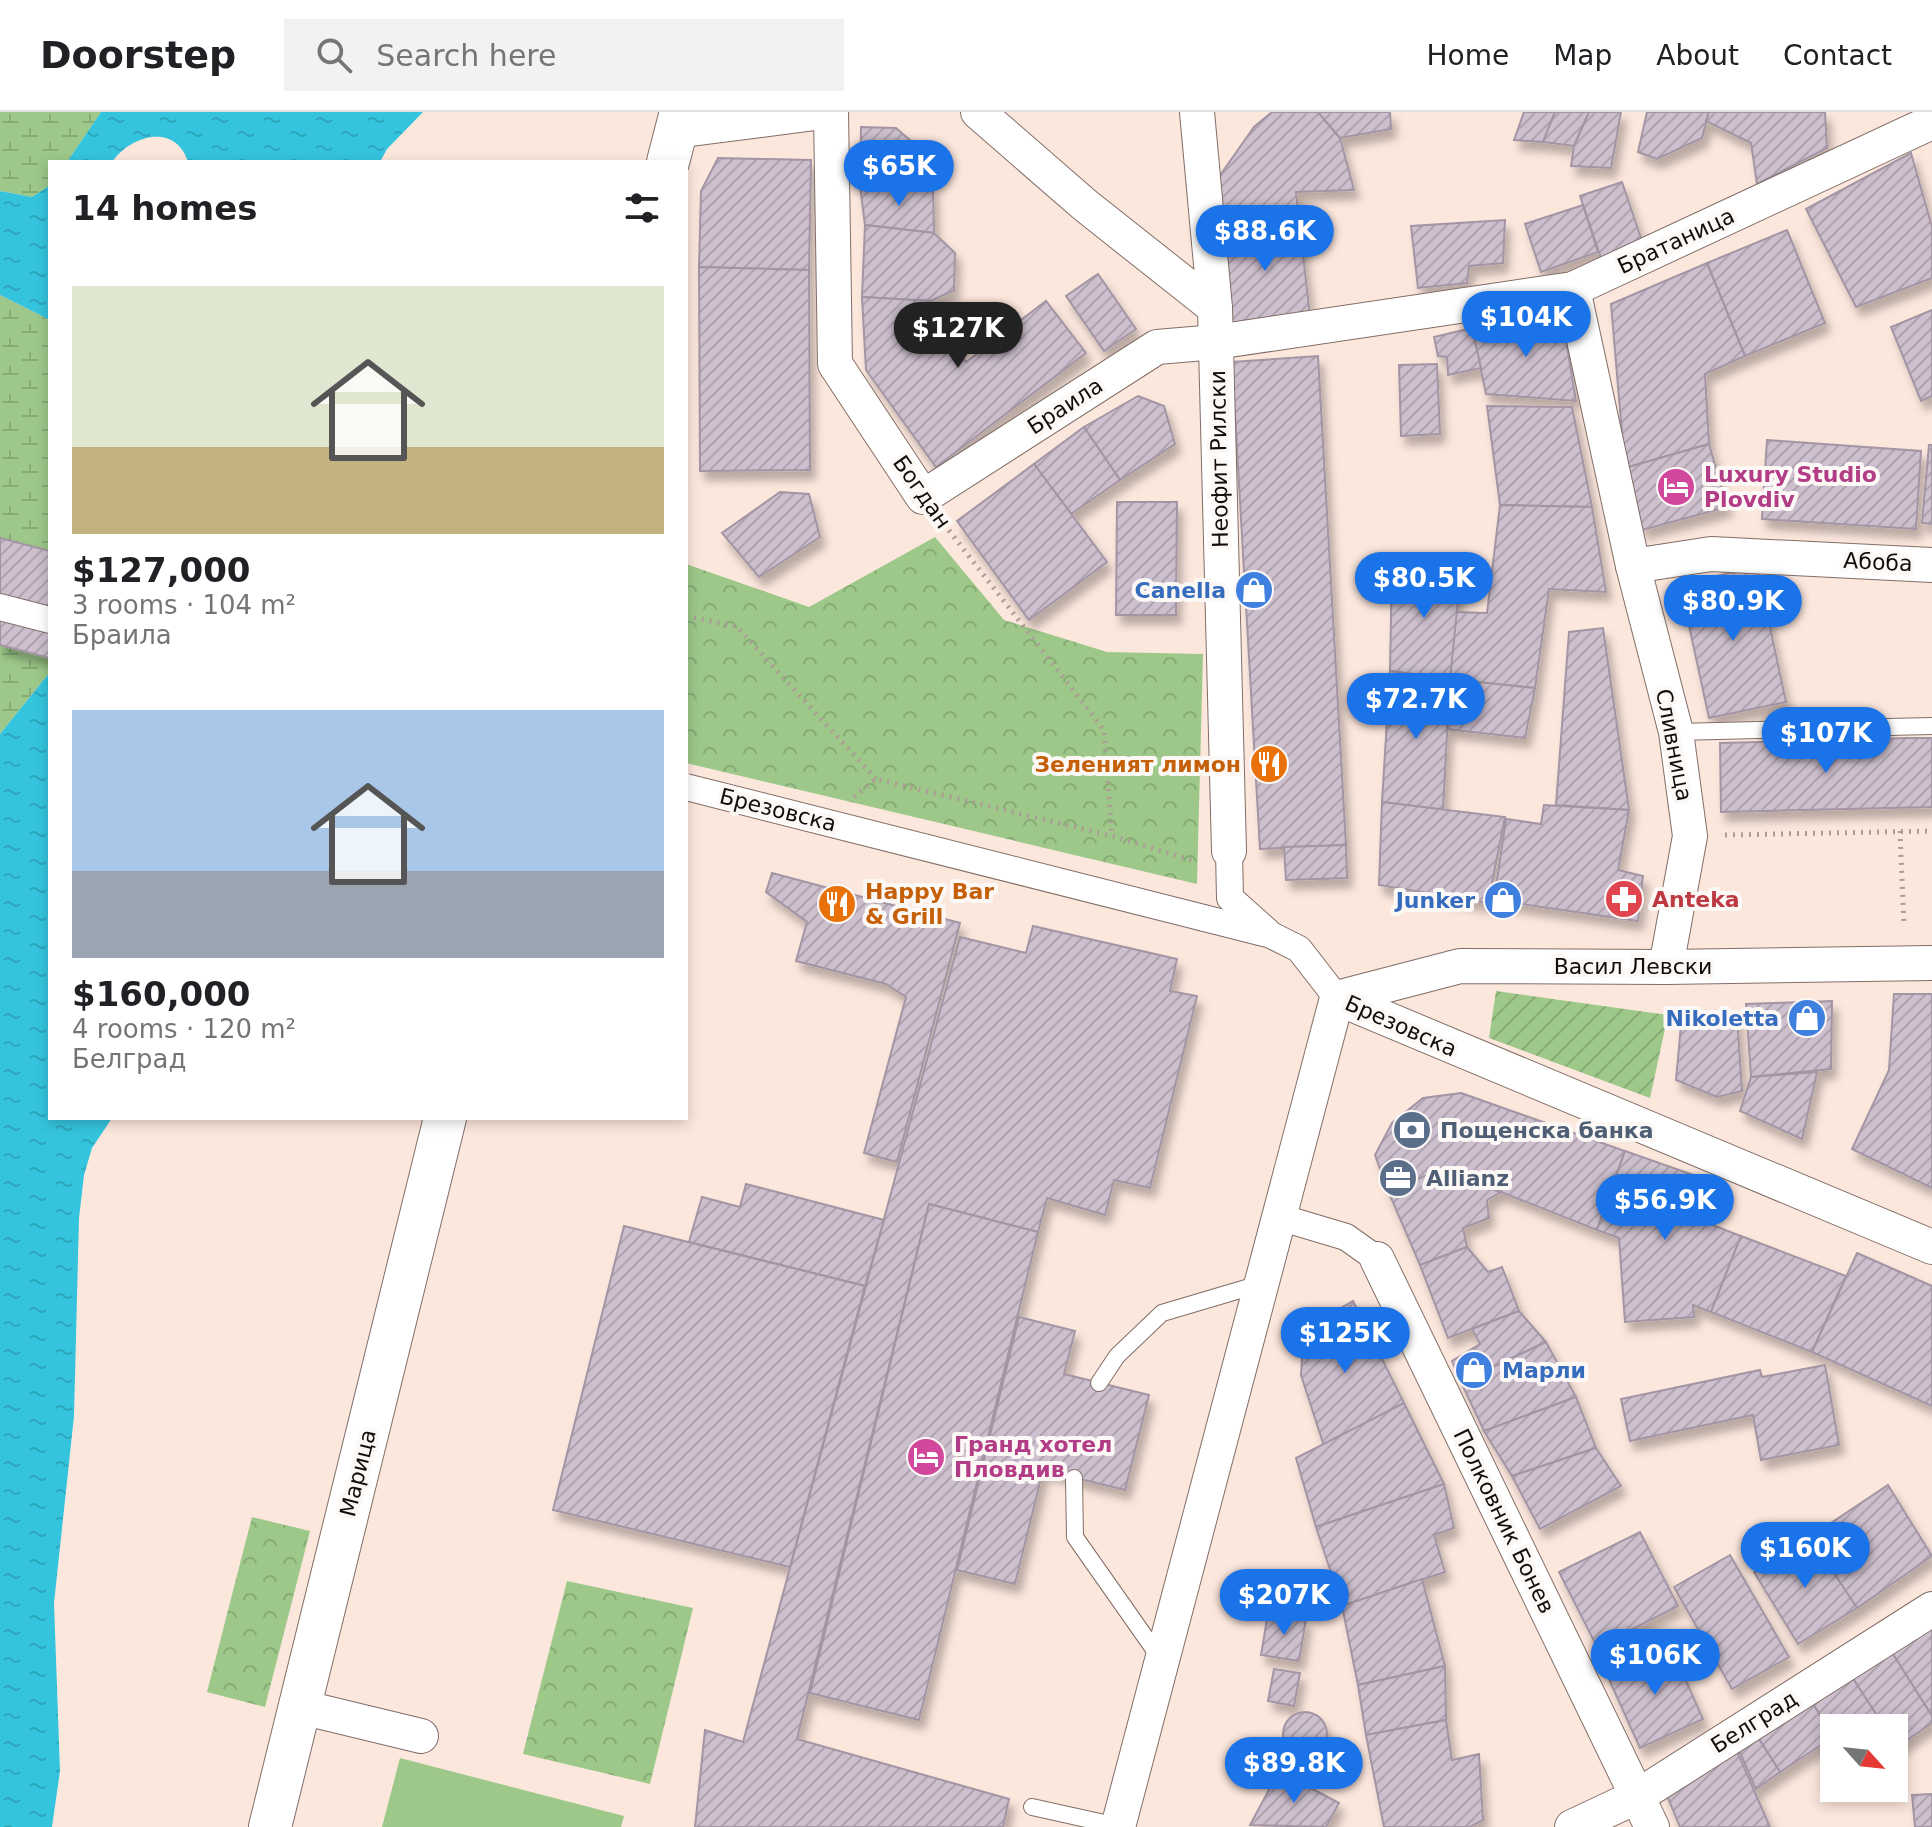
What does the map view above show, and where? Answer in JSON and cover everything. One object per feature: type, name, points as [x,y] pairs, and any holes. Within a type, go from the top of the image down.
[{"type":"street","points":[[675,135],[823,112]]},
{"type":"street","name":"Богдан","points":[[831,112],[835,364],[923,497]]},
{"type":"street","points":[[978,112],[1085,205],[1215,308]]},
{"type":"street","name":"Неофит Рилски","points":[[1197,112],[1215,308],[1229,851]]},
{"type":"street","name":"Братаница","points":[[1216,342],[1573,289],[1932,122]]},
{"type":"street","name":"Сливница","points":[[1573,289],[1633,566],[1676,732],[1690,836],[1666,967]]},
{"type":"street","name":"Браила","points":[[923,497],[1157,347],[1216,342]]},
{"type":"street","name":"Абоба","points":[[1633,566],[1711,554],[1932,565]]},
{"type":"street","points":[[0,607],[48,619]]},
{"type":"street","name":"Брезовска","points":[[688,788],[1271,935],[1299,949],[1337,998],[1932,1247]]},
{"type":"street","points":[[1229,851],[1230,898],[1271,935]]},
{"type":"street","name":"Васил Левски","points":[[1337,998],[1460,966],[1918,963]]},
{"type":"street","points":[[1118,1827],[1337,998]]},
{"type":"street","name":"Марица","points":[[270,1827],[445,1120]]},
{"type":"street","points":[[1279,1217],[1346,1237],[1377,1259]]},
{"type":"street","name":"Полковник Бонев","points":[[1377,1259],[1652,1827]]},
{"type":"street","name":"Белград","points":[[1572,1827],[1638,1796],[1932,1609]]},
{"type":"street","points":[[301,1707],[421,1736]]},
{"type":"lane","points":[[1676,732],[1932,726]]},
{"type":"lane","points":[[1099,1383],[1117,1356],[1162,1313],[1262,1284]]},
{"type":"lane","points":[[1074,1478],[1075,1537],[1162,1660]]},
{"type":"lane","points":[[1032,1807],[1118,1827]]},
{"type":"path","name":"Богдан","points":[[923,497],[1104,730],[1112,836]]},
{"type":"path","points":[[688,616],[737,627],[876,779]]},
{"type":"path","points":[[1900,831],[1918,963]]},
{"type":"path","points":[[1690,836],[1932,831]]},
{"type":"green space","points":[[0,112],[101,112],[68,160],[48,160],[48,186],[32,197],[0,191]]},
{"type":"green space","points":[[0,295],[48,319],[48,674],[0,734]]},
{"type":"green space","points":[[935,537],[1004,620],[1107,652],[1203,654],[1197,884],[688,763],[688,565],[809,607]]},
{"type":"green space","points":[[1496,991],[1668,1015],[1650,1098],[1489,1038]]},
{"type":"green space","points":[[252,1517],[310,1531],[265,1707],[207,1692]]},
{"type":"green space","points":[[567,1581],[693,1608],[650,1784],[523,1754]]},
{"type":"green space","points":[[400,1758],[624,1816],[621,1827],[382,1827]]},
{"type":"water","points":[[101,112],[423,112],[387,149],[381,160],[187,160],[174,141],[152,137],[130,145],[114,160],[68,160]]},
{"type":"water","points":[[48,186],[48,319],[0,295],[0,191],[32,197]]},
{"type":"water","points":[[48,674],[48,1120],[111,1120],[92,1148],[84,1175],[79,1218],[74,1416],[54,1603],[60,1771],[52,1827],[0,1827],[0,734]]},
{"type":"building","points":[[1272,112],[1318,112],[1340,138],[1354,190],[1296,192],[1299,219],[1219,228],[1216,181],[1254,127]]},
{"type":"building","points":[[1318,112],[1390,112],[1391,129],[1340,138]]},
{"type":"building","points":[[1524,112],[1555,112],[1543,142],[1514,140]]},
{"type":"building","points":[[1555,112],[1589,112],[1574,146],[1543,142]]},
{"type":"building","points":[[1589,112],[1621,112],[1611,168],[1571,166],[1574,146]]},
{"type":"building","points":[[1647,112],[1709,112],[1702,138],[1657,159],[1638,152]]},
{"type":"building","points":[[1709,112],[1825,112],[1827,148],[1757,184],[1751,143],[1706,121]]},
{"type":"building","points":[[861,127],[896,128],[926,154],[918,187],[860,186]]},
{"type":"building","points":[[1911,153],[1932,227],[1932,278],[1856,307],[1806,209]]},
{"type":"building","points":[[718,158],[811,160],[809,270],[699,267],[701,191]]},
{"type":"building","points":[[1622,182],[1643,244],[1601,258],[1580,196]]},
{"type":"building","points":[[860,186],[933,187],[934,233],[865,225]]},
{"type":"building","points":[[1583,205],[1598,252],[1541,272],[1525,224]]},
{"type":"building","points":[[1299,219],[1310,317],[1231,327],[1219,228]]},
{"type":"building","points":[[1505,220],[1503,263],[1469,266],[1467,283],[1418,288],[1411,226]]},
{"type":"building","points":[[865,225],[934,233],[955,253],[954,290],[931,301],[862,297]]},
{"type":"building","points":[[1787,230],[1825,323],[1745,356],[1707,263]]},
{"type":"building","points":[[1707,263],[1745,356],[1705,374],[1709,444],[1625,468],[1611,304]]},
{"type":"building","points":[[699,267],[809,270],[810,470],[700,471]]},
{"type":"building","points":[[1098,274],[1136,329],[1104,351],[1066,296]]},
{"type":"building","points":[[862,297],[931,301],[937,320],[966,362],[1046,301],[1086,353],[936,467],[866,370]]},
{"type":"building","points":[[1932,310],[1932,396],[1921,401],[1891,327]]},
{"type":"building","points":[[1562,316],[1576,401],[1486,394],[1472,328]]},
{"type":"building","points":[[1472,328],[1481,368],[1448,375],[1447,357],[1438,356],[1434,337]]},
{"type":"building","points":[[1318,356],[1346,845],[1260,849],[1232,362]]},
{"type":"building","points":[[1437,364],[1440,434],[1401,436],[1399,365]]},
{"type":"building","points":[[1138,396],[1164,406],[1175,444],[1120,480],[1084,427]]},
{"type":"building","points":[[1487,406],[1572,407],[1592,507],[1500,505]]},
{"type":"building","points":[[1084,427],[1120,480],[1071,514],[1034,464]]},
{"type":"building","points":[[1767,440],[1921,451],[1916,529],[1762,519]]},
{"type":"building","name":"Luxury Studio Plovdiv","points":[[1709,444],[1727,507],[1642,530],[1625,468]]},
{"type":"building","points":[[1929,445],[1932,445],[1932,524],[1922,523]]},
{"type":"building","points":[[1034,464],[1107,562],[1029,620],[957,521]]},
{"type":"building","points":[[780,492],[809,494],[820,537],[759,577],[722,533]]},
{"type":"building","points":[[1117,502],[1177,502],[1176,615],[1116,615]]},
{"type":"building","points":[[1500,505],[1592,507],[1606,592],[1549,589],[1535,688],[1450,679],[1456,612],[1487,613]]},
{"type":"building","points":[[0,538],[48,550],[48,657],[0,645]]},
{"type":"building","points":[[1392,565],[1461,570],[1450,679],[1390,671]]},
{"type":"building","points":[[1757,567],[1786,702],[1709,718],[1680,584]]},
{"type":"building","points":[[1603,628],[1629,810],[1556,805],[1569,632]]},
{"type":"building","points":[[1390,671],[1450,679],[1443,810],[1382,802]]},
{"type":"building","points":[[1450,679],[1535,688],[1525,738],[1447,729]]},
{"type":"building","points":[[1932,738],[1932,807],[1721,812],[1720,743]]},
{"type":"building","points":[[1382,802],[1505,817],[1488,903],[1379,885]]},
{"type":"building","points":[[1544,805],[1629,810],[1618,870],[1643,876],[1638,921],[1494,900],[1506,819],[1541,824]]},
{"type":"building","points":[[1346,845],[1347,878],[1286,880],[1284,847]]},
{"type":"building","points":[[772,873],[960,923],[897,1162],[864,1153],[906,997],[886,984],[796,961],[807,922],[766,892]]},
{"type":"building","points":[[1033,926],[1177,959],[1170,991],[1197,996],[1150,1188],[1114,1180],[1105,1215],[1047,1198],[1038,1232],[929,1204],[797,1739],[1009,1799],[1003,1827],[695,1827],[705,1730],[743,1742],[960,937],[1026,953]]},
{"type":"building","points":[[1894,994],[1932,994],[1932,1188],[1852,1149],[1889,1070]]},
{"type":"building","points":[[1832,1001],[1831,1069],[1751,1077],[1746,1004]]},
{"type":"building","points":[[1682,1014],[1737,1017],[1742,1091],[1717,1097],[1676,1080]]},
{"type":"building","points":[[1817,1072],[1802,1139],[1740,1111],[1751,1077]]},
{"type":"building","points":[[1461,1093],[1625,1151],[1597,1230],[1501,1192],[1433,1172],[1389,1193],[1375,1155],[1392,1123],[1423,1098]]},
{"type":"building","points":[[1625,1151],[1705,1179],[1692,1217],[1741,1236],[1711,1312],[1693,1305],[1694,1317],[1625,1322],[1619,1238],[1597,1230]]},
{"type":"building","points":[[1433,1172],[1501,1192],[1487,1200],[1489,1218],[1463,1228],[1467,1247],[1420,1265],[1389,1193]]},
{"type":"building","points":[[746,1184],[884,1220],[865,1286],[689,1242],[702,1197],[740,1207]]},
{"type":"building","points":[[929,1204],[1038,1232],[919,1720],[810,1693]]},
{"type":"building","points":[[624,1226],[865,1286],[790,1567],[553,1510]]},
{"type":"building","points":[[1741,1236],[1846,1276],[1812,1352],[1711,1312]]},
{"type":"building","points":[[1467,1247],[1488,1272],[1502,1267],[1519,1311],[1448,1338],[1420,1265]]},
{"type":"building","points":[[1857,1253],[1932,1286],[1932,1406],[1812,1352]]},
{"type":"building","points":[[1353,1301],[1404,1403],[1324,1446],[1301,1375],[1303,1343],[1312,1325]]},
{"type":"building","points":[[1519,1311],[1546,1342],[1461,1382],[1452,1361],[1480,1344],[1472,1329]]},
{"type":"building","points":[[1019,1317],[1075,1331],[1064,1374],[1149,1395],[1125,1490],[1043,1470],[1015,1584],[957,1570]]},
{"type":"building","points":[[1546,1342],[1576,1397],[1484,1431],[1461,1382]]},
{"type":"building","points":[[1825,1365],[1839,1445],[1761,1460],[1753,1415],[1630,1441],[1621,1399],[1760,1370],[1762,1377]]},
{"type":"building","points":[[1576,1397],[1596,1448],[1512,1476],[1484,1431]]},
{"type":"building","points":[[1404,1403],[1444,1484],[1316,1527],[1296,1458]]},
{"type":"building","points":[[1596,1448],[1621,1486],[1540,1529],[1512,1476]]},
{"type":"building","points":[[1444,1484],[1454,1528],[1434,1535],[1445,1572],[1342,1606],[1316,1527]]},
{"type":"building","points":[[1888,1485],[1932,1556],[1857,1608],[1810,1537]]},
{"type":"building","points":[[1640,1532],[1678,1606],[1597,1647],[1559,1572]]},
{"type":"building","points":[[1810,1537],[1857,1608],[1798,1644],[1754,1572]]},
{"type":"building","points":[[1730,1555],[1789,1657],[1732,1689],[1674,1587]]},
{"type":"building","points":[[1422,1579],[1445,1666],[1358,1685],[1342,1606]]},
{"type":"building","points":[[1268,1613],[1306,1619],[1299,1661],[1261,1655]]},
{"type":"building","points":[[1932,1625],[1932,1716],[1891,1651]]},
{"type":"building","points":[[1670,1645],[1703,1719],[1640,1748],[1607,1675]]},
{"type":"building","points":[[1891,1651],[1932,1716],[1932,1723],[1908,1739],[1908,1714],[1876,1714],[1852,1677]]},
{"type":"building","points":[[1445,1666],[1446,1720],[1366,1735],[1358,1685]]},
{"type":"building","points":[[1274,1669],[1300,1673],[1294,1706],[1268,1701]]},
{"type":"building","points":[[1852,1677],[1876,1714],[1820,1715],[1812,1702]]},
{"type":"building","points":[[1812,1702],[1820,1715],[1820,1746],[1780,1772],[1757,1736]]},
{"type":"building","points":[[1305,1712],[1320,1719],[1327,1734],[1320,1749],[1305,1756],[1290,1749],[1283,1734],[1290,1719]]},
{"type":"building","points":[[1446,1720],[1452,1760],[1479,1754],[1483,1820],[1470,1827],[1384,1827],[1366,1735]]},
{"type":"building","points":[[1757,1736],[1780,1772],[1756,1789],[1738,1748]]},
{"type":"building","points":[[1736,1749],[1770,1827],[1680,1827],[1663,1786]]},
{"type":"building","points":[[1279,1771],[1339,1803],[1326,1827],[1250,1825]]},
{"type":"building","points":[[1932,1794],[1932,1827],[1915,1827],[1912,1795]]},
{"type":"place","name":"Luxury Studio Plovdiv","points":[[1676,487]]},
{"type":"place","name":"Canella","points":[[1254,590]]},
{"type":"place","name":"Зеленият лимон","points":[[1269,764]]},
{"type":"place","name":"Anteka","points":[[1624,899]]},
{"type":"place","name":"Junker","points":[[1503,900]]},
{"type":"place","name":"Happy Bar & Grill","points":[[837,904]]},
{"type":"place","name":"Nikoletta","points":[[1807,1018]]},
{"type":"place","name":"Пощенска банка","points":[[1412,1130]]},
{"type":"place","name":"Allianz","points":[[1398,1178]]},
{"type":"place","name":"Марли","points":[[1474,1370]]},
{"type":"place","name":"Гранд хотел Пловдив","points":[[926,1457]]}]
